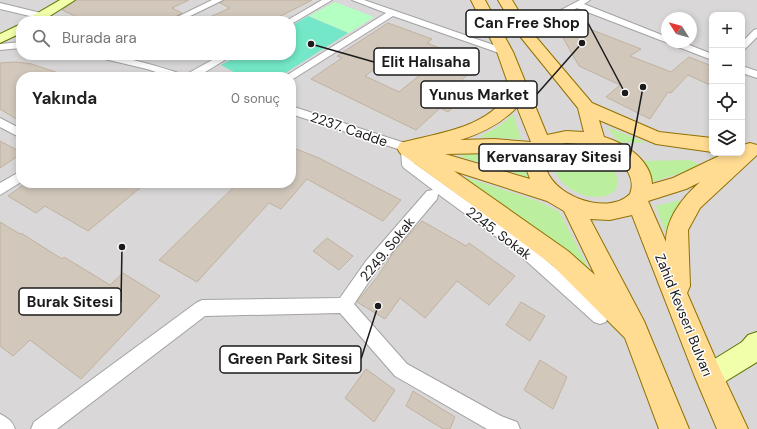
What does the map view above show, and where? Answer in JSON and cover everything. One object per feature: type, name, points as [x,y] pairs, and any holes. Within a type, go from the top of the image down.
[{"type":"main road","points":[[478,0],[505,52],[540,147],[535,156],[535,165],[538,177],[562,200],[635,330],[674,429]]},
{"type":"main road","points":[[505,0],[524,32],[586,107],[604,143],[629,159],[641,174],[643,185],[639,198]]},
{"type":"main road","points":[[406,148],[473,130],[496,116],[512,102],[519,88]]},
{"type":"main road","points":[[586,107],[656,138],[709,145]]},
{"type":"main road","points":[[406,148],[494,146],[540,147],[566,137],[581,137],[604,143],[678,154],[709,152]]},
{"type":"main road","points":[[406,148],[594,211],[612,212],[627,208],[639,198],[679,184],[748,149]]},
{"type":"main road","points":[[406,148],[480,199],[560,258],[635,330]]},
{"type":"main road","points":[[680,306],[676,273],[677,230],[692,202],[748,149]]},
{"type":"main road","name":"Zahid Kevseri Bulvarı","points":[[639,198],[680,306],[709,377],[733,429]]},
{"type":"street","points":[[45,16],[69,0]]},
{"type":"street","points":[[183,16],[219,0]]},
{"type":"street","points":[[296,18],[328,0]]},
{"type":"street","points":[[356,0],[505,52]]},
{"type":"street","points":[[524,32],[587,0]]},
{"type":"street","points":[[578,5],[661,38]]},
{"type":"street","points":[[0,6],[31,16]]},
{"type":"street","points":[[296,73],[392,13]]},
{"type":"street","points":[[745,44],[757,32]]},
{"type":"street","points":[[0,47],[16,45]]},
{"type":"street","points":[[689,48],[709,56]]},
{"type":"street","points":[[120,60],[166,72]]},
{"type":"street","points":[[198,72],[219,60]]},
{"type":"street","points":[[745,70],[757,75]]},
{"type":"street","name":"2237. Cadde","points":[[296,112],[406,148]]},
{"type":"street","points":[[0,122],[16,131]]},
{"type":"street","name":"2245. Sokak","points":[[406,148],[408,165],[518,245],[600,316]]},
{"type":"street","points":[[0,190],[16,179]]},
{"type":"street","name":"2249. Sokak","points":[[344,305],[371,266],[432,195]]},
{"type":"street","points":[[41,429],[202,308],[344,305],[401,370],[495,423],[510,429]]},
{"type":"street","points":[[709,377],[751,351],[757,344]]},
{"type":"street","points":[[0,424],[5,429]]},
{"type":"shaded area","points":[[0,0],[757,0],[757,429],[0,429]]},
{"type":"green space","points":[[335,2],[374,17],[349,33],[309,16]]},
{"type":"green space","points":[[308,16],[348,33],[287,72],[234,72],[221,65],[230,60],[296,60],[296,23]]},
{"type":"green space","points":[[513,114],[521,139],[479,137],[501,125]]},
{"type":"green space","points":[[607,127],[647,143],[619,142]]},
{"type":"green space","points":[[576,153],[595,157],[611,167],[615,172],[618,183],[613,192],[599,197],[587,196],[566,186],[555,171],[556,163],[563,157]]},
{"type":"green space","points":[[463,154],[525,157],[527,177],[461,157]]},
{"type":"green space","points":[[690,160],[698,164],[698,167],[653,182],[639,161]]},
{"type":"green space","points":[[455,174],[540,202],[559,212],[590,271]]},
{"type":"green space","points":[[680,200],[667,237],[656,206]]},
{"type":"building","points":[[76,0],[189,0],[172,8],[182,13],[177,16],[75,16],[62,10]]},
{"type":"building","points":[[224,0],[312,0],[281,16],[212,16],[230,8],[220,3]]},
{"type":"building","points":[[561,18],[641,49],[630,56],[671,72],[689,57],[709,65],[709,85],[688,75],[671,93],[668,92],[650,119],[606,97],[620,85],[579,66],[558,29],[560,27],[555,21]]},
{"type":"building","points":[[388,23],[432,39],[427,43],[463,57],[472,71],[451,89],[466,95],[448,112],[440,108],[416,130],[311,79],[342,58],[337,56]],"holes":[[[399,50],[428,61],[419,68],[426,70],[399,92],[365,76]]]},
{"type":"building","points":[[16,62],[32,64],[55,72],[16,72],[16,119],[0,109],[0,63]]},
{"type":"building","points":[[0,141],[16,149],[16,157],[0,168]]},
{"type":"building","points":[[296,149],[319,158],[401,200],[383,221],[307,179],[281,209],[269,203],[197,282],[159,260],[233,188],[296,188]]},
{"type":"building","points":[[19,188],[140,188],[88,231],[45,206],[36,213],[8,196]]},
{"type":"building","points":[[422,221],[466,246],[469,243],[515,276],[489,305],[457,281],[425,318],[400,298],[385,319],[357,302],[378,276],[395,250]]},
{"type":"building","points":[[0,222],[20,234],[21,233],[62,259],[64,257],[110,285],[123,273],[160,296],[81,379],[30,340],[13,356],[0,346]]},
{"type":"building","points":[[327,238],[353,256],[339,270],[313,251]]},
{"type":"building","points":[[521,302],[545,316],[530,341],[506,325]]},
{"type":"building","points":[[540,360],[567,377],[553,409],[524,390]]},
{"type":"building","points":[[366,369],[395,390],[374,422],[345,398]]},
{"type":"building","points":[[413,391],[455,417],[450,429],[443,429],[406,406]]},
{"type":"place","name":"Yunus Market","points":[[582,43]]},
{"type":"place","name":"Elit Halısaha","points":[[311,44]]},
{"type":"place","name":"Kervansaray Sitesi","points":[[643,87]]},
{"type":"place","name":"Can Free Shop","points":[[625,93]]},
{"type":"place","name":"Burak Sitesi","points":[[122,247]]},
{"type":"place","name":"Green Park Sitesi","points":[[378,306]]}]
